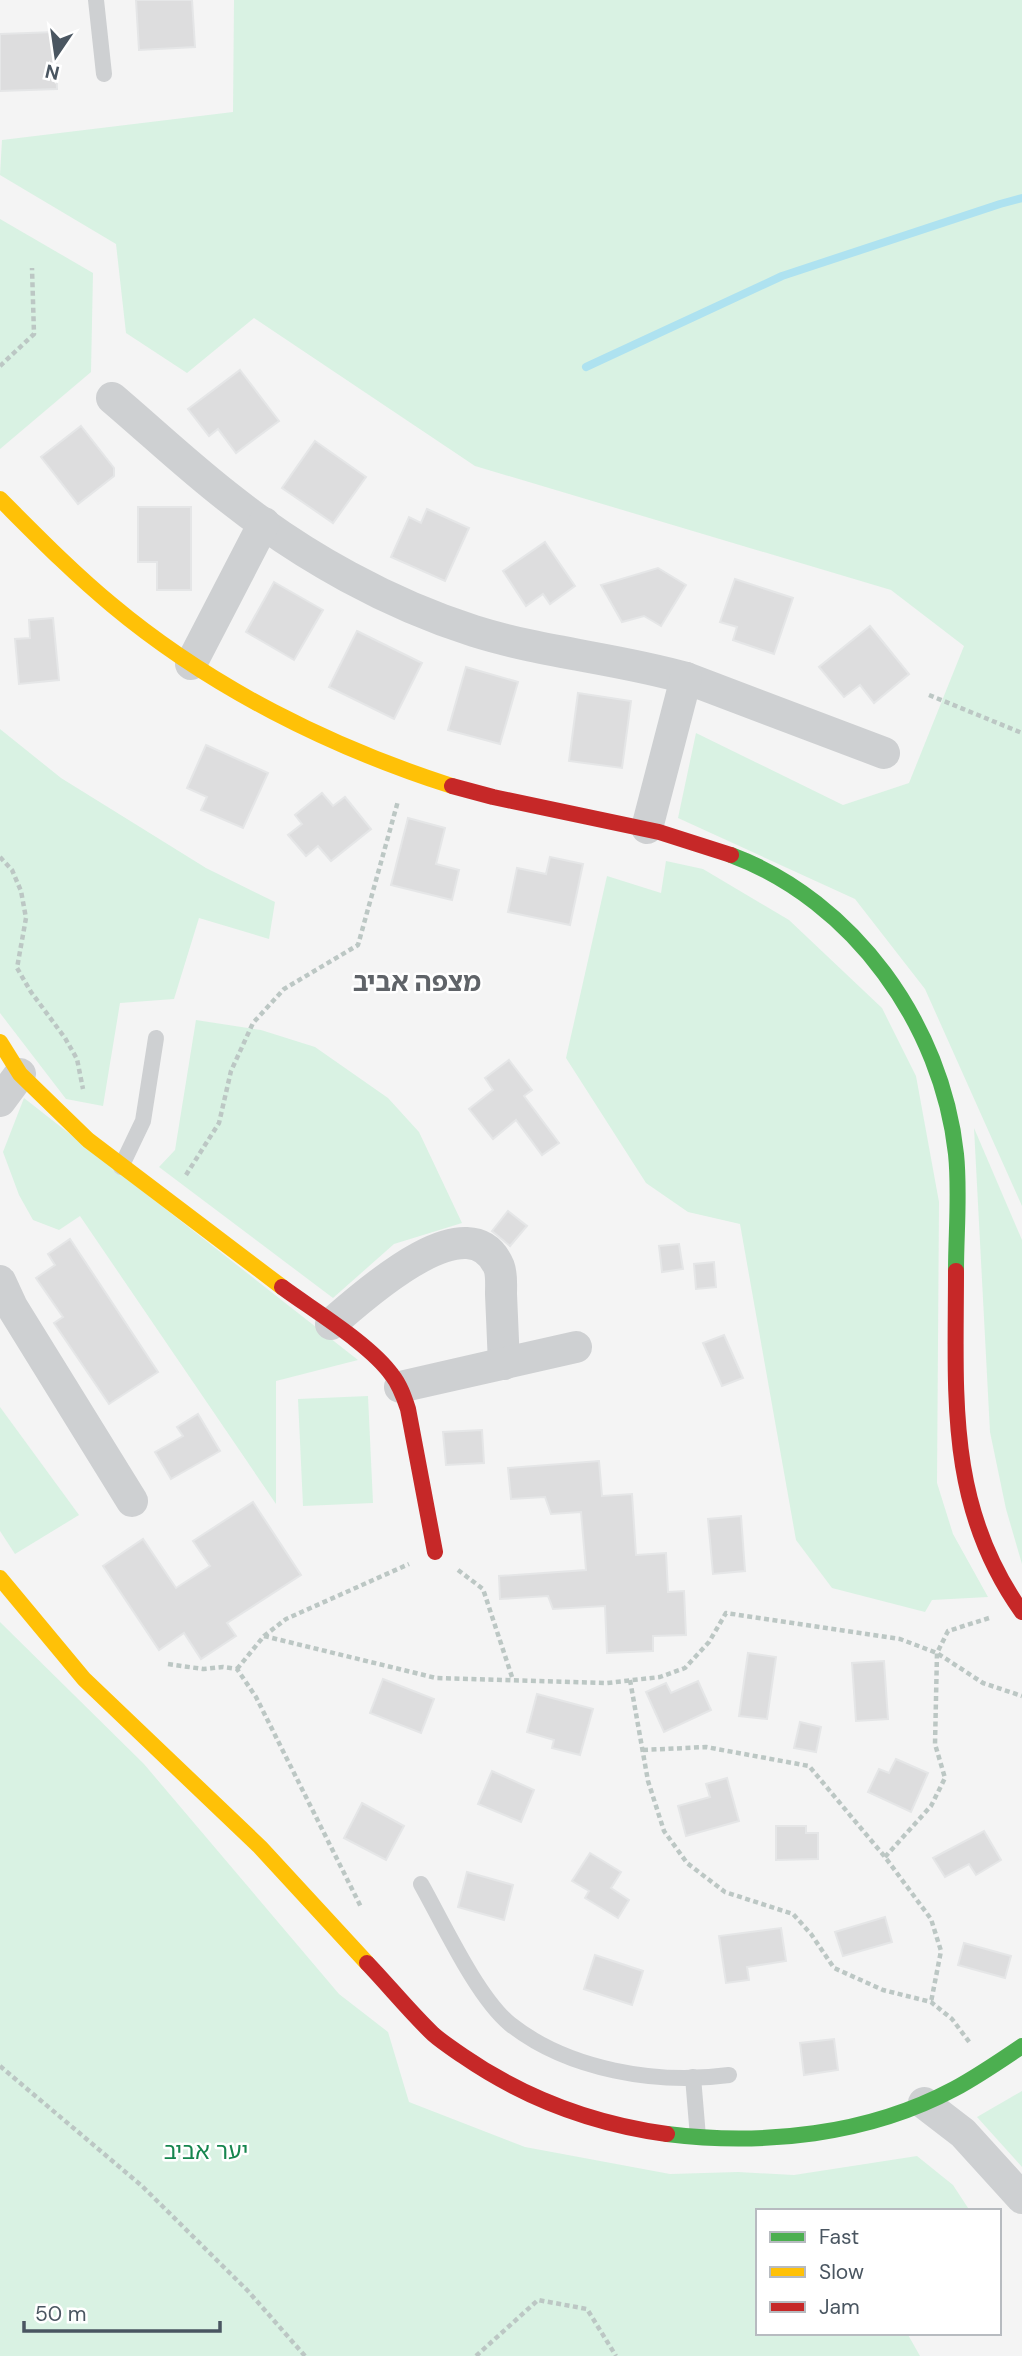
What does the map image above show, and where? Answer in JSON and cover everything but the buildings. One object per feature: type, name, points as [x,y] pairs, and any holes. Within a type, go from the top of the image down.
[{"type":"street","points":[[112,398],[233,502],[346,575],[410,606],[473,631],[529,647],[686,678],[884,753]]},
{"type":"street","points":[[0,499],[74,573],[129,619],[191,664],[247,698],[303,727],[407,769],[490,796],[647,828],[707,847],[746,863],[813,899],[837,920],[891,983],[927,1045],[942,1082],[956,1156],[956,1409],[959,1449],[965,1488],[975,1525],[990,1562],[1008,1595],[1020,1610]]},
{"type":"street","points":[[191,664],[264,523]]},
{"type":"street","points":[[647,828],[686,678]]},
{"type":"street","points":[[0,1042],[20,1074],[69,1123],[121,1167],[365,1348],[390,1372],[400,1387],[408,1409],[435,1552]]},
{"type":"street","points":[[0,1101],[20,1074]]},
{"type":"street","points":[[331,1324],[379,1282],[414,1260],[448,1246],[470,1242],[489,1249],[500,1269],[504,1364]]},
{"type":"street","points":[[0,1281],[12,1307],[132,1501]]},
{"type":"street","points":[[400,1387],[576,1347]]},
{"type":"street","points":[[0,1578],[84,1679],[260,1847],[434,2035],[475,2064],[516,2087],[569,2111],[632,2129],[698,2137],[746,2139],[803,2135],[859,2126],[924,2103],[990,2068],[1022,2046]]},
{"type":"street","points":[[924,2103],[963,2133],[1022,2198]]},
{"type":"lane","points":[[96,0],[104,74]]},
{"type":"lane","points":[[121,1167],[143,1121],[156,1038]]},
{"type":"lane","points":[[421,1884],[479,1986],[509,2023],[568,2057],[597,2068],[657,2076],[729,2075]]},
{"type":"lane","points":[[693,2077],[698,2137]]},
{"type":"path","points":[[0,366],[34,334],[32,268]]},
{"type":"path","points":[[929,695],[1022,733]]},
{"type":"path","points":[[169,1203],[219,1123],[231,1072],[253,1023],[284,989],[358,945],[407,769]]},
{"type":"path","points":[[0,858],[12,870],[21,891],[26,918],[17,968],[65,1038],[76,1059],[83,1092]]},
{"type":"path","points":[[237,1670],[264,1636],[286,1619],[435,1552],[483,1589],[513,1680]]},
{"type":"path","points":[[885,1857],[930,1806],[945,1778],[935,1744],[937,1653],[948,1631],[1020,1610]]},
{"type":"path","points":[[264,1636],[436,1678],[607,1683],[660,1677],[685,1668],[709,1642],[726,1613],[900,1639],[937,1653],[984,1684],[1022,1696]]},
{"type":"path","points":[[168,1664],[237,1670],[256,1697],[366,1916]]},
{"type":"path","points":[[630,1680],[648,1781],[664,1831],[687,1863],[725,1892],[793,1914],[811,1934],[834,1968],[883,1990],[931,2003],[952,2019],[990,2068]]},
{"type":"path","points":[[643,1750],[706,1747],[809,1766],[885,1857],[931,1919],[941,1951],[931,2003]]},
{"type":"path","points":[[0,2066],[142,2186],[248,2291],[305,2356]]},
{"type":"path","points":[[476,2356],[538,2300],[587,2309],[616,2356]]},
{"type":"green space","points":[[234,0],[1022,0],[1022,1206],[925,989],[855,899],[678,818],[696,733],[843,805],[909,783],[964,646],[891,590],[475,466],[254,318],[187,373],[126,333],[116,244],[0,175],[2,140],[233,112]]},
{"type":"green space","points":[[0,219],[93,273],[91,372],[0,449]]},
{"type":"green space","points":[[0,729],[61,778],[206,868],[275,902],[269,939],[199,918],[174,999],[120,1003],[103,1106],[66,1099],[0,1013]]},
{"type":"green space","points":[[666,861],[703,869],[789,920],[882,1008],[916,1076],[939,1202],[937,1483],[953,1534],[988,1597],[932,1600],[925,1612],[832,1588],[796,1540],[740,1224],[688,1212],[646,1183],[566,1058],[607,876],[661,893]]},
{"type":"green space","points":[[196,1020],[261,1030],[315,1047],[388,1098],[419,1132],[462,1223],[394,1244],[333,1298],[159,1167],[175,1150]]},
{"type":"green space","points":[[24,1098],[358,1360],[276,1381],[276,1504],[80,1216],[59,1230],[33,1220],[19,1195],[3,1152]]},
{"type":"green space","points":[[974,1128],[1022,1240],[1022,1564],[1006,1509],[990,1432]]},
{"type":"green space","points":[[368,1396],[373,1503],[303,1506],[298,1399]]},
{"type":"green space","points":[[0,1407],[79,1515],[15,1554],[0,1531]]},
{"type":"green space","name":"יער אביב","points":[[0,1622],[144,1764],[339,1994],[388,2032],[409,2102],[525,2147],[670,2174],[738,2172],[794,2175],[917,2156],[953,2185],[969,2209],[756,2209],[756,2335],[908,2335],[920,2356],[0,2356]]},
{"type":"green space","points":[[1022,2091],[1022,2167],[977,2117]]},
{"type":"waterway","points":[[586,367],[782,276],[1022,198]]},
{"type":"traffic: fast","points":[[731,855],[775,876],[816,903],[853,936],[884,973],[911,1015],[932,1059],[947,1106],[956,1154],[956,1271]]},
{"type":"traffic: fast","points":[[667,2134],[777,2137],[851,2127],[921,2105],[963,2084],[1022,2046]]},
{"type":"traffic: slow","points":[[0,499],[97,592],[150,635],[189,662],[273,712],[317,733],[361,753],[452,786]]},
{"type":"traffic: slow","points":[[0,1042],[20,1074],[88,1140],[282,1287]]},
{"type":"traffic: slow","points":[[0,1578],[84,1679],[260,1847],[367,1963]]},
{"type":"traffic: jam","points":[[452,786],[659,832],[731,855]]},
{"type":"traffic: jam","points":[[956,1271],[957,1405],[960,1448],[968,1490],[980,1531],[997,1572],[1022,1612]]},
{"type":"traffic: jam","points":[[282,1287],[370,1351],[397,1383],[408,1409],[435,1552]]},
{"type":"traffic: jam","points":[[367,1963],[433,2034],[486,2071],[535,2097],[586,2116],[667,2134]]},
{"type":"district","name":"מצפה אביב","points":[[417,982]]}]
